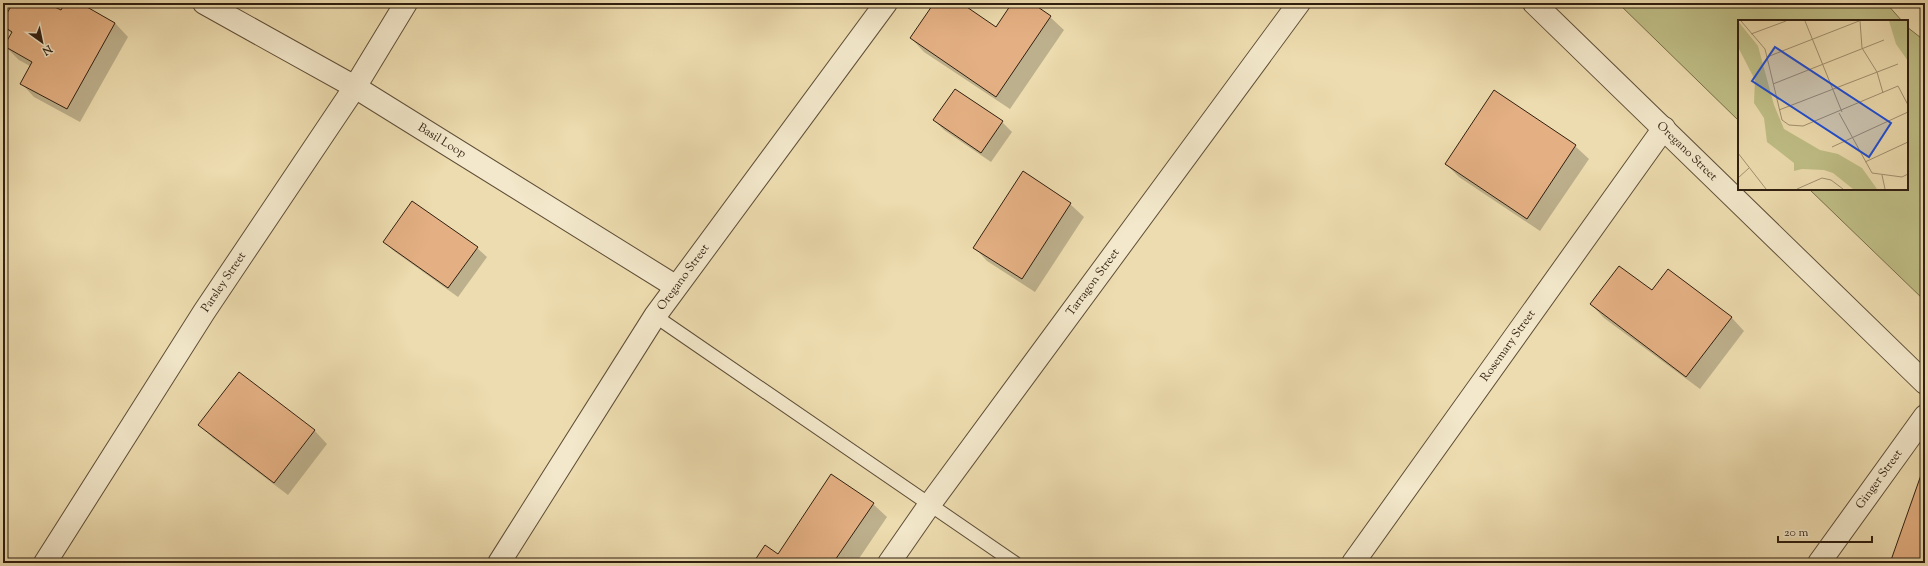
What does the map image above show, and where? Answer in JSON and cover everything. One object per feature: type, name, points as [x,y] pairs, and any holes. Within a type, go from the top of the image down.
[{"type":"street","name":"Basil Loop","points":[[204,3],[355,87],[676,286]]},
{"type":"street","name":"Parsley Street","points":[[45,563],[204,312],[355,87],[406,3]]},
{"type":"street","name":"Oregano Street","points":[[499,563],[655,316],[886,3]]},
{"type":"street","name":"Tarragon Street","points":[[890,563],[930,504],[1299,3]]},
{"type":"street","name":"Oregano Street","points":[[1534,3],[1925,383]]},
{"type":"street","name":"Rosemary Street","points":[[1353,563],[1664,128]]},
{"type":"street","name":"Ginger Street","points":[[1819,563],[1925,416]]},
{"type":"lane","points":[[655,316],[1015,563]]},
{"type":"shaded area","points":[[1618,3],[1886,3],[1901,20],[1738,20],[1738,120]]},
{"type":"shaded area","points":[[1908,28],[1925,41],[1925,301],[1810,190],[1908,190]]},
{"type":"building","points":[[13,3],[47,3],[61,10],[65,3],[80,3],[115,23],[67,109],[20,84],[32,62],[4,46],[12,32],[3,26],[3,20]]},
{"type":"building","points":[[934,3],[961,3],[996,27],[1012,3],[1032,3],[1051,16],[996,97],[910,38]]},
{"type":"building","points":[[955,89],[1003,121],[981,153],[933,120]]},
{"type":"building","points":[[1494,90],[1576,145],[1527,219],[1445,164]]},
{"type":"building","points":[[1023,171],[1071,203],[1022,279],[973,248]]},
{"type":"building","points":[[412,201],[478,247],[448,288],[383,242]]},
{"type":"building","points":[[1619,266],[1652,290],[1668,269],[1732,317],[1686,377],[1590,304]]},
{"type":"building","points":[[239,372],[315,430],[274,483],[198,425]]},
{"type":"building","points":[[831,474],[874,503],[833,563],[753,563],[765,545],[778,554]]},
{"type":"building","points":[[1921,475],[1925,477],[1925,563],[1890,563]]}]
